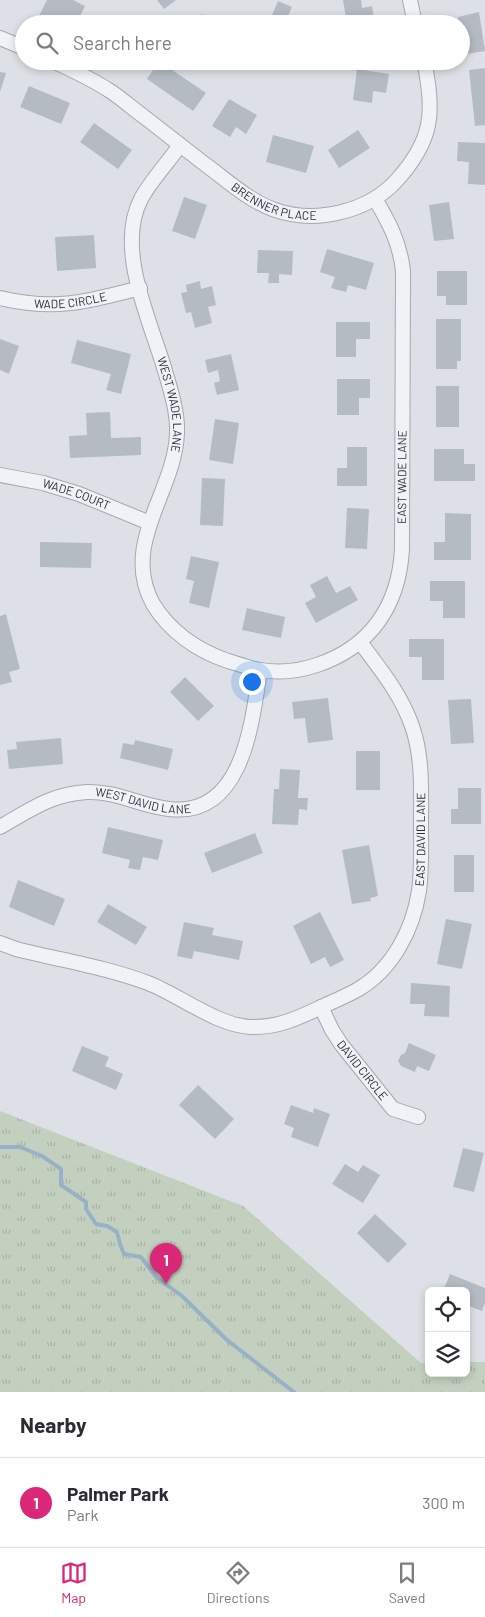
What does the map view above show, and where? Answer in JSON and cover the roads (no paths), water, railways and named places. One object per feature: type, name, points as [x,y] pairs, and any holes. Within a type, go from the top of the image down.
[{"type":"street","points":[[410,0],[414,15]]},
{"type":"street","points":[[0,38],[15,44]]},
{"type":"street","name":"BRENNER PLACE","points":[[72,70],[111,92],[248,196],[275,210],[290,214],[323,216],[343,212],[375,199],[391,187],[411,164],[421,149],[426,134],[430,100],[425,70]]},
{"type":"street","name":"WEST WADE LANE","points":[[180,145],[146,193],[136,211],[132,229],[132,261],[170,385],[178,429],[172,463],[150,523],[142,554],[144,580],[148,593],[167,623],[199,649],[220,658],[260,670]]},
{"type":"street","name":"EAST WADE LANE","points":[[260,670],[275,671],[309,667],[344,654],[374,629],[389,606],[398,579],[402,549],[403,270],[401,256],[393,231],[375,199]]},
{"type":"street","name":"WADE CIRCLE","points":[[0,298],[33,304],[73,304],[140,288]]},
{"type":"street","name":"WADE COURT","points":[[0,475],[43,483],[79,494],[150,523]]},
{"type":"street","name":"EAST DAVID LANE","points":[[321,1007],[358,990],[384,968],[402,943],[409,927],[419,890],[421,783],[420,763],[412,727],[398,696],[360,642]]},
{"type":"street","name":"WEST DAVID LANE","points":[[0,827],[42,802],[74,794],[101,793],[168,810],[184,810],[198,807],[210,801],[220,794],[234,774],[250,728],[260,670]]},
{"type":"street","points":[[0,943],[16,949],[132,977],[173,994],[221,1020],[242,1026],[267,1027],[281,1024],[321,1007]]},
{"type":"street","name":"DAVID CIRCLE","points":[[321,1007],[341,1044],[393,1109],[418,1117]]},
{"type":"waterway","points":[[0,1147],[20,1147],[42,1156],[61,1169],[61,1185],[86,1202],[86,1209],[96,1224],[107,1226],[117,1232],[124,1254],[141,1257],[157,1278],[182,1296],[227,1340],[294,1392]]},
{"type":"place","name":"Palmer Park","points":[[166,1284]]}]
